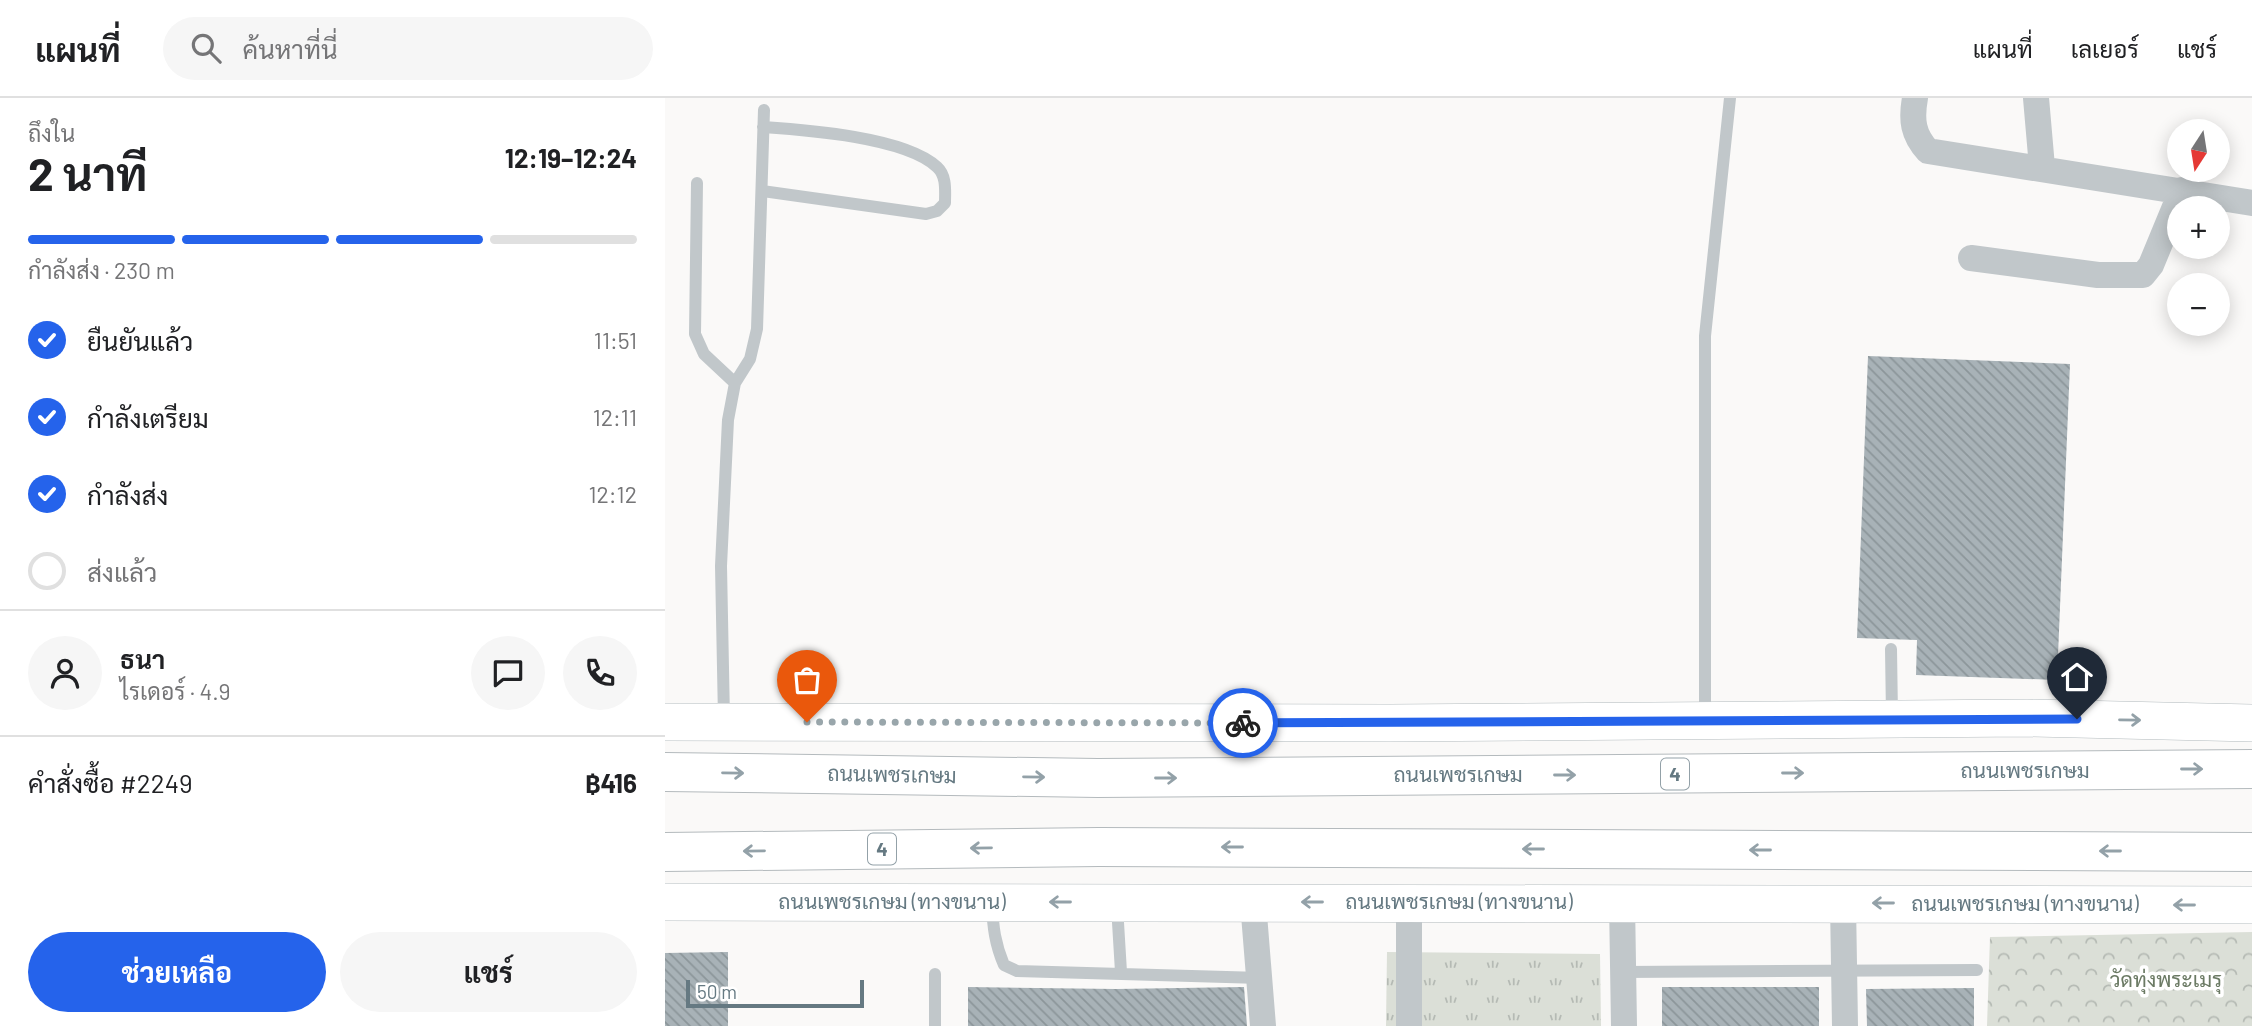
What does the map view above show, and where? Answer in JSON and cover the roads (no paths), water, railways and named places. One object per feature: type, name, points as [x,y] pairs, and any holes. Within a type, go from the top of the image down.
[{"type":"highway","name":"ถนนเพชรเกษม","points":[[665,772],[1098,778],[2252,769]]},
{"type":"highway","name":"4","points":[[665,852],[1098,847],[2252,852]]},
{"type":"main road","points":[[665,722],[1892,720],[2252,723]]},
{"type":"main road","name":"ถนนเพชรเกษม (ทางขนาน)","points":[[665,902],[2252,905]]},
{"type":"street","points":[[1915,98],[1913,126],[1918,141],[1928,151],[1951,157],[2042,167],[2252,203]]},
{"type":"street","points":[[2036,98],[2042,167]]},
{"type":"street","points":[[1971,258],[2098,275],[2143,275],[2151,265],[2182,190]]},
{"type":"street","points":[[1253,902],[1263,1026]]},
{"type":"street","points":[[1409,902],[1409,1026]]},
{"type":"street","points":[[1622,902],[1624,1026]]},
{"type":"street","points":[[1843,903],[1845,1026]]},
{"type":"lane","points":[[1705,721],[1705,337],[1730,98]]},
{"type":"lane","points":[[724,722],[721,566],[728,420],[735,383],[750,359],[757,329],[764,110]]},
{"type":"lane","points":[[762,191],[926,214],[937,212],[945,203],[945,187],[937,167],[911,152],[827,131],[763,127]]},
{"type":"lane","points":[[697,183],[695,334],[704,354],[735,383]]},
{"type":"lane","points":[[1891,649],[1892,720]]},
{"type":"lane","points":[[992,902],[994,939],[1004,965],[1017,971],[1261,978]]},
{"type":"lane","points":[[1117,902],[1121,972]]},
{"type":"lane","points":[[1623,972],[1977,970]]},
{"type":"lane","points":[[935,974],[935,1026]]},
{"type":"park label","name":"วัดทุ่งพระเมรุ","points":[[2166,980]]}]
